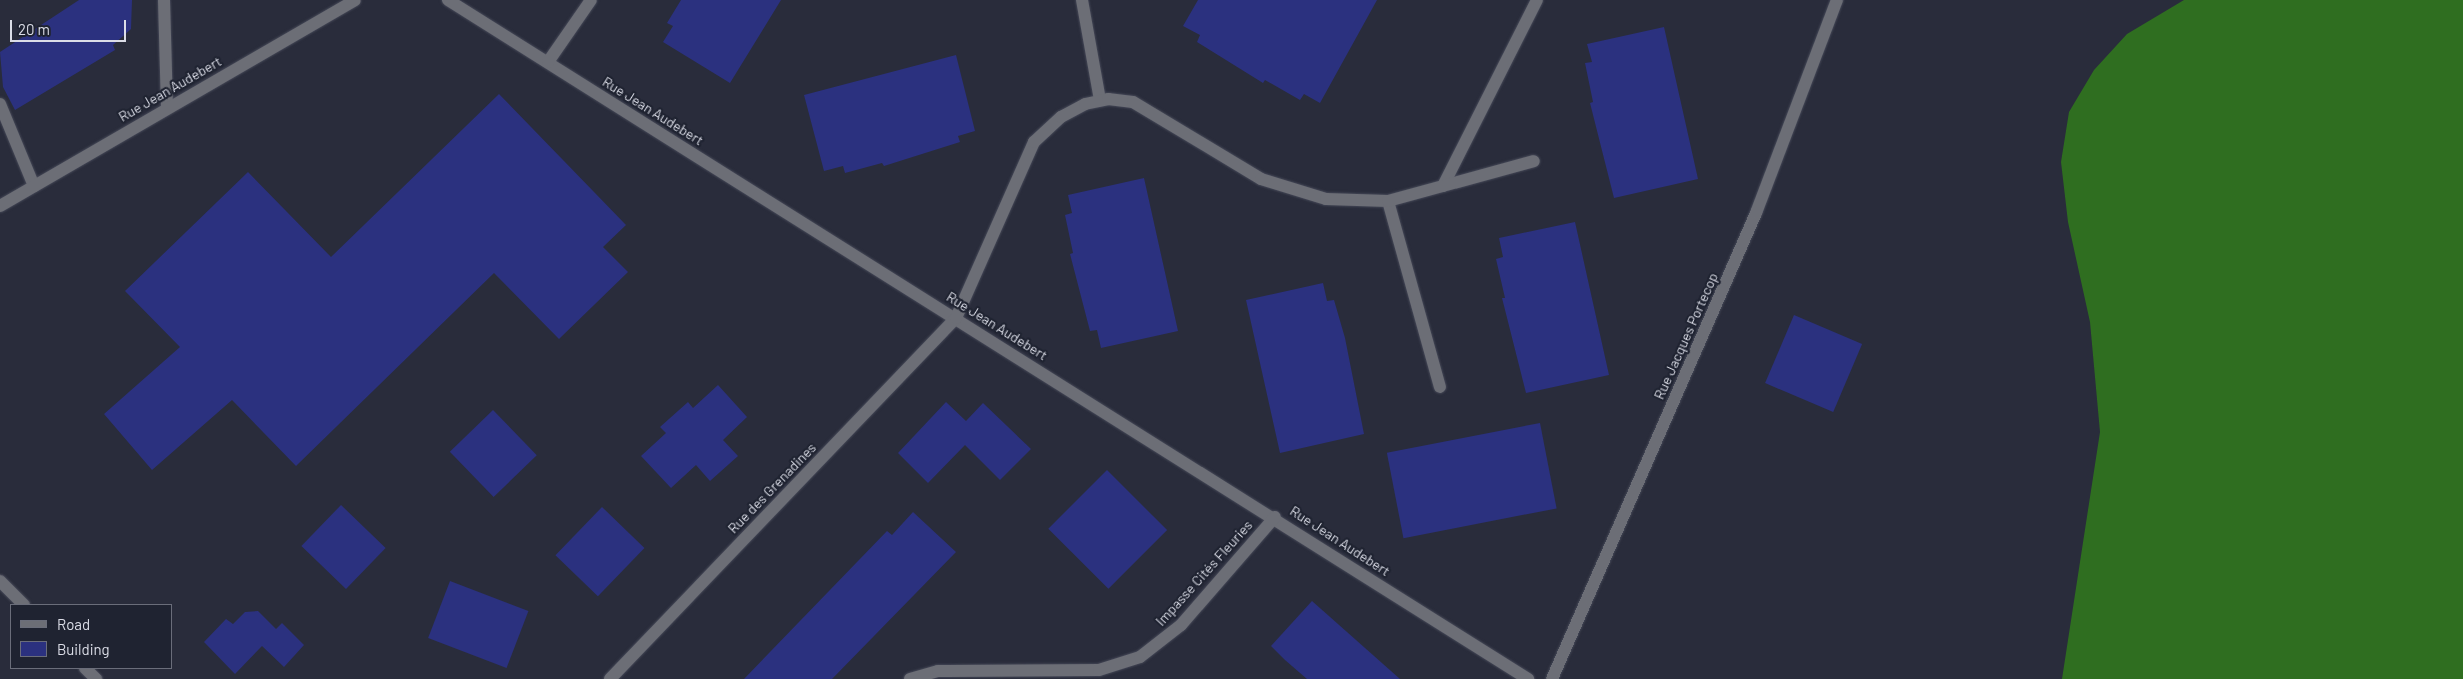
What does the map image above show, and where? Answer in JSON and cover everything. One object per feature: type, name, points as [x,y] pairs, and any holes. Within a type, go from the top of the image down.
[{"type":"street","points":[[164,0],[167,108]]},
{"type":"street","name":"Rue Jean Audebert","points":[[0,206],[355,0]]},
{"type":"street","name":"Rue Jean Audebert","points":[[448,0],[1275,517],[1528,679]]},
{"type":"street","points":[[548,62],[591,0]]},
{"type":"street","points":[[1082,0],[1100,100],[1133,102],[1261,179],[1298,193],[1326,199],[1388,201],[1534,161]]},
{"type":"street","points":[[1443,186],[1537,0]]},
{"type":"street","name":"Rue Jacques Portecop","points":[[1552,679],[1756,213],[1837,0]]},
{"type":"street","name":"Rue des Grenadines","points":[[610,679],[956,318],[1034,142],[1061,117],[1085,104],[1100,100]]},
{"type":"street","points":[[0,104],[34,186]]},
{"type":"street","points":[[1388,201],[1440,387]]},
{"type":"street","name":"Impasse Cités Fleuries","points":[[910,679],[938,670],[1102,675],[1140,657],[1157,646],[1181,625],[1275,517]]},
{"type":"street","points":[[0,581],[23,604]]},
{"type":"green space","points":[[2184,0],[2463,0],[2463,679],[2062,679],[2100,432],[2090,322],[2068,222],[2061,162],[2069,112],[2094,70],[2127,34]]},
{"type":"building","points":[[79,0],[132,0],[131,29],[113,45],[115,50],[15,110],[3,87],[0,52]]},
{"type":"building","points":[[681,0],[781,0],[730,83],[663,42],[673,26],[667,23]]},
{"type":"building","points":[[1198,0],[1377,0],[1320,103],[1304,94],[1300,100],[1265,80],[1263,83],[1197,42],[1200,35],[1183,26]]},
{"type":"building","points":[[1664,27],[1698,179],[1614,198],[1590,103],[1593,102],[1585,63],[1592,62],[1587,44]]},
{"type":"building","points":[[956,55],[975,131],[958,136],[960,142],[884,166],[882,163],[845,173],[843,166],[824,171],[804,95]]},
{"type":"building","points":[[499,94],[626,225],[603,247],[628,272],[559,339],[494,273],[296,466],[232,400],[152,470],[104,414],[180,347],[125,291],[248,172],[331,257]]},
{"type":"building","points":[[1144,178],[1178,331],[1101,348],[1097,330],[1090,331],[1070,254],[1073,253],[1065,215],[1072,213],[1068,195]]},
{"type":"building","points":[[1575,222],[1609,375],[1526,393],[1502,298],[1505,298],[1496,259],[1503,257],[1499,238]]},
{"type":"building","points":[[1323,283],[1327,301],[1334,300],[1345,338],[1364,434],[1280,453],[1246,300]]},
{"type":"building","points":[[1794,315],[1862,344],[1833,412],[1765,383]]},
{"type":"building","points":[[718,385],[747,417],[723,440],[738,456],[710,481],[696,465],[671,488],[641,456],[666,433],[660,427],[688,402],[693,408]]},
{"type":"building","points":[[946,402],[966,421],[983,403],[1031,449],[1000,480],[965,445],[928,483],[898,453]]},
{"type":"building","points":[[493,410],[537,455],[494,497],[450,452]]},
{"type":"building","points":[[1540,423],[1557,508],[1403,538],[1387,453]]},
{"type":"building","points":[[1107,470],[1167,530],[1108,589],[1048,529]]},
{"type":"building","points":[[341,505],[386,548],[346,589],[301,546]]},
{"type":"building","points":[[602,507],[644,548],[598,596],[555,555]]},
{"type":"building","points":[[913,512],[956,552],[832,679],[744,679],[887,531],[892,535]]},
{"type":"building","points":[[450,581],[528,611],[507,668],[428,638]]},
{"type":"building","points":[[1312,601],[1400,679],[1307,679],[1285,660],[1271,646]]},
{"type":"building","points":[[258,611],[276,629],[282,623],[304,645],[284,667],[262,646],[235,674],[204,642],[226,619],[233,624],[245,612]]}]
